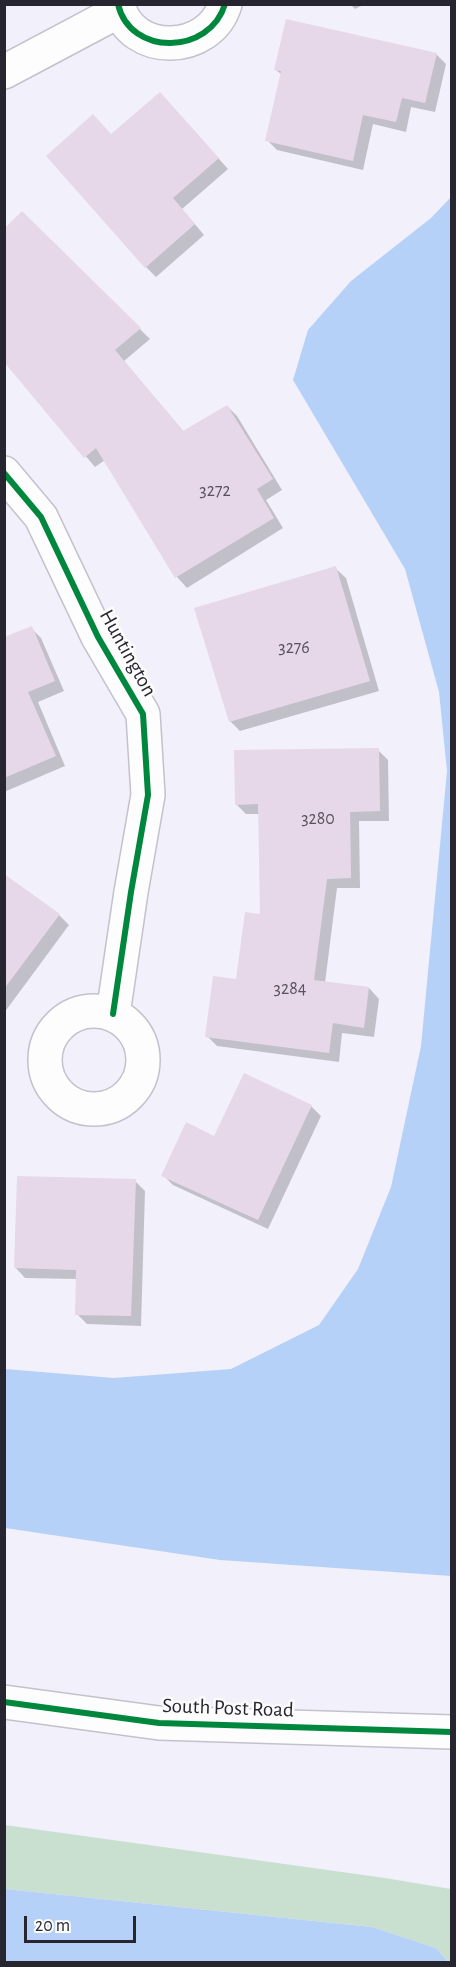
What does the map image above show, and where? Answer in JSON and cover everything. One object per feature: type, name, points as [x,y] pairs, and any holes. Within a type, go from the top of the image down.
[{"type":"street","points":[[4,72],[118,8],[132,29],[141,35],[151,40],[172,44],[195,40],[213,26],[225,4]]},
{"type":"street","name":"Huntington","points":[[4,472],[41,517],[98,637],[143,714],[148,795],[113,1014]]},
{"type":"street","name":"South Post Road","points":[[4,1702],[159,1723],[452,1732]]},
{"type":"green space","points":[[5,1825],[451,1889],[451,1962],[448,1962],[436,1948],[372,1927],[5,1889]]},
{"type":"water","points":[[451,197],[451,1576],[220,1560],[5,1528],[5,1369],[114,1378],[231,1369],[319,1325],[358,1269],[391,1187],[421,1046],[447,771],[439,692],[405,569],[293,380],[308,330],[351,281],[431,218]]},
{"type":"water","points":[[5,1889],[372,1927],[436,1948],[448,1962],[5,1962]]},
{"type":"building","points":[[286,19],[437,53],[425,103],[402,98],[396,122],[363,115],[353,161],[265,141],[281,71],[274,70]]},
{"type":"building","points":[[160,92],[219,158],[173,198],[195,224],[145,268],[46,156],[93,114],[111,134]]},
{"type":"building","points":[[22,211],[141,328],[115,350],[183,431],[227,405],[273,479],[257,489],[274,518],[175,578],[96,448],[84,458],[4,362],[4,229]]},
{"type":"building","points":[[336,566],[370,681],[229,722],[194,608]]},
{"type":"building","points":[[32,626],[55,681],[28,692],[56,756],[4,778],[4,637]]},
{"type":"building","points":[[379,748],[380,811],[350,812],[351,878],[327,879],[314,980],[369,987],[364,1028],[333,1023],[329,1053],[205,1037],[213,976],[236,979],[245,912],[260,914],[258,804],[235,805],[234,750]]},
{"type":"building","points":[[4,874],[60,914],[4,989]]},
{"type":"building","points":[[244,1073],[312,1105],[258,1220],[161,1176],[186,1122],[214,1136]]},
{"type":"building","points":[[17,1176],[136,1179],[131,1316],[75,1315],[76,1270],[14,1268]]},
{"type":"cycle path","points":[[118,4],[125,21],[138,34],[153,41],[170,43],[188,40],[204,33],[217,21],[225,4]]},
{"type":"cycle path","points":[[4,473],[41,517],[98,637],[143,714],[148,795],[113,1014]]},
{"type":"cycle path","points":[[4,1702],[159,1723],[452,1732]]}]
